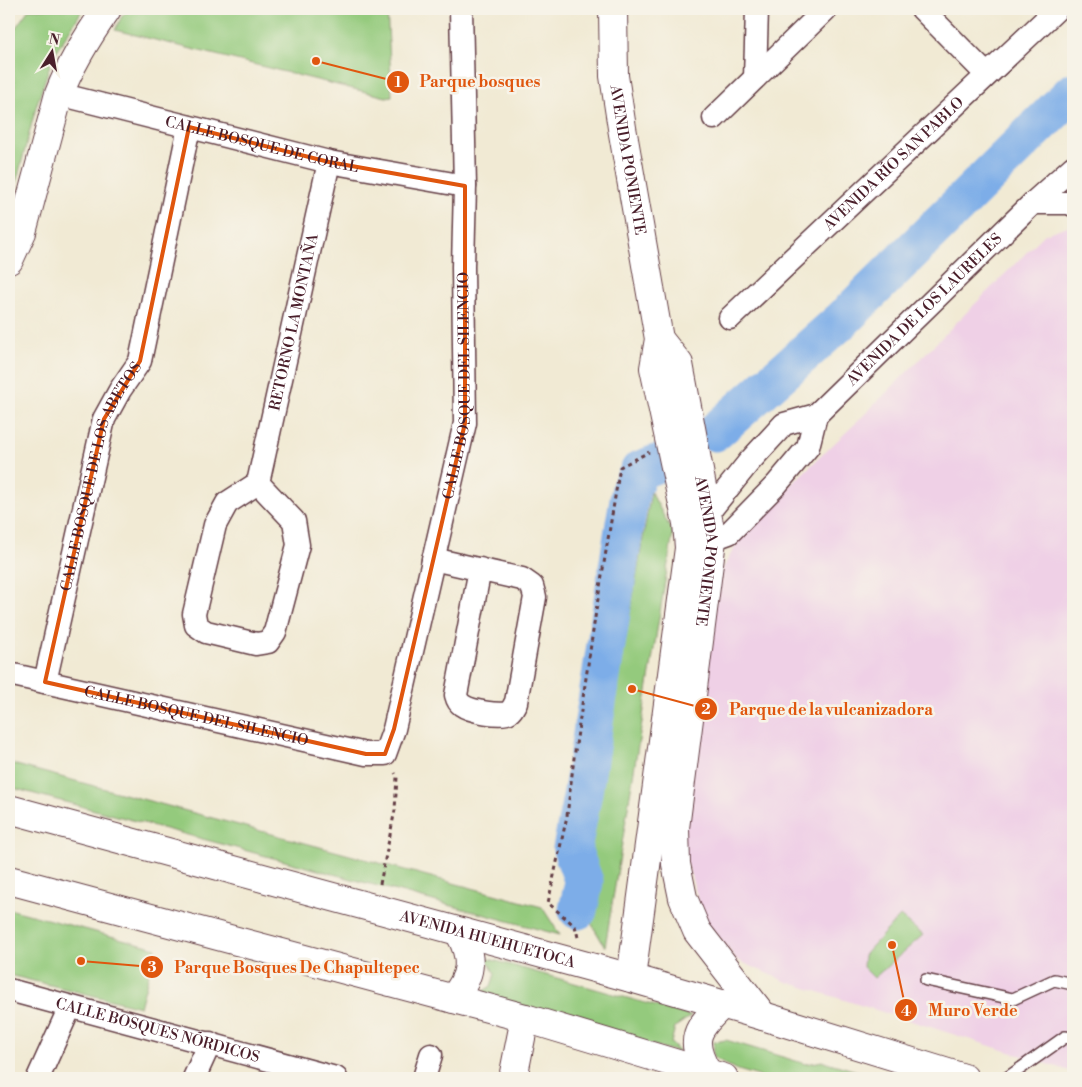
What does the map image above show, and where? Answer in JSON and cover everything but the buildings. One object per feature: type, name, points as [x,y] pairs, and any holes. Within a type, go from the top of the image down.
[{"type":"main road","points":[[10,257],[22,232],[66,74],[107,9]]},
{"type":"main road","name":"AVENIDA PONIENTE","points":[[613,9],[616,85],[659,339],[654,368],[672,452],[699,531],[631,978]]},
{"type":"main road","name":"AVENIDA PONIENTE","points":[[659,339],[679,364],[699,531],[675,828],[676,864],[683,898],[697,931],[763,1016]]},
{"type":"main road","name":"AVENIDA HUEHUETOCA","points":[[9,809],[631,978],[763,1016],[964,1078]]},
{"type":"main road","points":[[9,880],[525,1018],[715,1075]]},
{"type":"main road","points":[[453,999],[464,984],[470,967],[468,948],[458,932]]},
{"type":"main road","points":[[715,1075],[698,1057],[697,1038],[704,1022],[723,1004]]},
{"type":"main road","points":[[513,1078],[525,1018]]},
{"type":"street","name":"CALLE BOSQUE DEL SILENCIO","points":[[9,674],[366,754],[385,754],[394,729],[465,423],[463,267],[465,186],[461,9]]},
{"type":"street","points":[[755,78],[757,9]]},
{"type":"street","points":[[714,118],[826,9]]},
{"type":"street","points":[[922,9],[986,74]]},
{"type":"street","name":"AVENIDA RÍO SAN PABLO","points":[[730,318],[986,74],[1057,9]]},
{"type":"street","name":"CALLE BOSQUE DE CORAL","points":[[59,94],[329,162],[465,186]]},
{"type":"street","name":"CALLE BOSQUE DE LOS ABETOS","points":[[45,682],[104,419],[120,390],[140,361],[189,127]]},
{"type":"street","name":"RETORNO LA MONTAÑA","points":[[258,483],[329,162]]},
{"type":"street","name":"AVENIDA DE LOS LAURELES","points":[[699,531],[749,462],[784,424],[816,415],[1033,203],[1073,167]]},
{"type":"street","points":[[1033,203],[1069,203],[1073,205]]},
{"type":"street","points":[[699,531],[729,532],[776,485],[808,447],[816,415]]},
{"type":"street","points":[[258,483],[294,521],[298,545],[275,632],[268,642],[256,644],[206,632],[196,626],[194,614],[215,525],[227,503],[258,483]]},
{"type":"street","points":[[432,559],[480,569],[522,579],[528,581],[535,591],[516,702],[509,712],[503,714],[468,708],[462,705],[456,695],[480,569]]},
{"type":"street","name":"CALLE BOSQUES NÓRDICOS","points":[[9,990],[336,1078]]},
{"type":"street","points":[[38,1078],[70,1007]]},
{"type":"street","points":[[194,1078],[210,1043]]},
{"type":"street","points":[[424,1078],[430,1055]]},
{"type":"lane","points":[[926,980],[1013,998],[1054,980],[1073,984]]},
{"type":"lane","points":[[1008,1078],[1065,1037],[1073,1038]]},
{"type":"path","points":[[569,934],[578,937],[574,926],[548,904],[567,816],[591,640],[620,467],[649,452],[672,452]]},
{"type":"path","points":[[385,754],[397,777],[395,810],[380,885],[389,887]]},
{"type":"highlighted area","points":[[189,127],[329,162],[465,186],[465,423],[394,729],[385,754],[366,754],[45,682],[104,419],[140,361]]},
{"type":"shaded area","points":[[1073,224],[1073,1072],[787,982],[737,960],[704,919],[681,843],[720,573],[747,526],[857,422],[1045,234]]},
{"type":"green space","points":[[29,9],[83,9],[52,59],[36,107],[9,211],[9,37]]},
{"type":"green space","points":[[130,9],[387,9],[392,96],[386,97],[115,30],[122,16]]},
{"type":"green space","points":[[651,492],[673,533],[605,947],[590,921],[594,880],[590,845]]},
{"type":"green space","points":[[9,763],[542,907],[560,935],[9,787]]},
{"type":"green space","points":[[9,909],[156,948],[140,1007],[9,975]]},
{"type":"green space","points":[[900,916],[923,935],[874,978],[863,967],[864,955]]},
{"type":"green space","points":[[486,958],[691,1016],[675,1027],[671,1043],[681,1053],[476,996],[491,986],[495,974]]},
{"type":"green space","points":[[726,1040],[806,1064],[823,1061],[880,1078],[765,1078],[735,1069],[713,1057],[714,1042]]},
{"type":"waterway","points":[[715,432],[842,320],[1073,92]]},
{"type":"waterway","points":[[578,910],[584,882],[572,849],[583,792],[631,488],[640,470],[656,464]]},
{"type":"place","name":"Parque bosques","points":[[316,61]]},
{"type":"place","name":"Parque de la vulcanizadora","points":[[632,689]]},
{"type":"place","name":"Muro Verde","points":[[892,945]]},
{"type":"place","name":"Parque Bosques De Chapultepec","points":[[81,961]]}]
